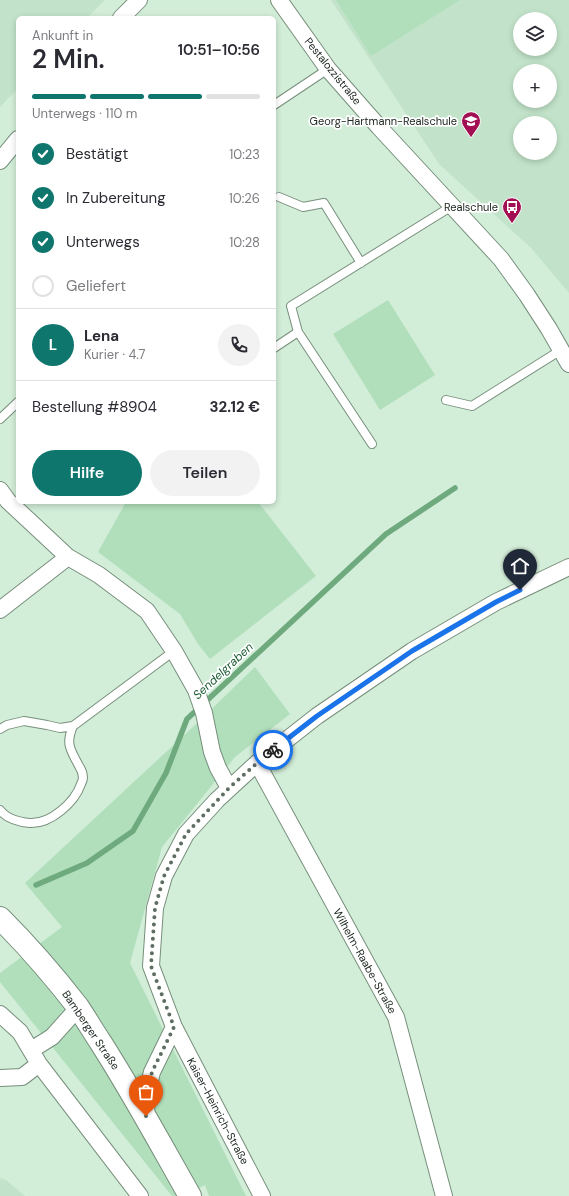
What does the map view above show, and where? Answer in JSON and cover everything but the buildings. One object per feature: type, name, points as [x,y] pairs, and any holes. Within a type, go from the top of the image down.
[{"type":"main road","name":"Bamberger Straße","points":[[0,918],[23,941],[78,1008],[146,1116],[190,1196]]},
{"type":"street","points":[[123,16],[139,0]]},
{"type":"street","name":"Pestalozzistraße","points":[[279,0],[328,69],[379,127],[501,259],[527,294],[565,357]]},
{"type":"street","points":[[0,161],[16,141]]},
{"type":"street","points":[[0,490],[8,500],[68,557],[99,575],[147,611],[174,651],[196,690],[204,713],[212,752],[218,768],[229,788]]},
{"type":"street","points":[[0,610],[68,557]]},
{"type":"street","name":"Kaiser-Heinrich-Straße","points":[[262,1196],[174,1027],[151,966],[155,908],[164,876],[186,834],[229,788],[257,763],[317,716],[412,651],[496,602],[569,567]]},
{"type":"street","name":"Wilhelm-Raabe-Straße","points":[[257,763],[396,1018],[444,1196]]},
{"type":"street","points":[[31,1050],[52,1037],[78,1008]]},
{"type":"street","points":[[0,1014],[20,1032],[39,1064],[140,1196]]},
{"type":"street","points":[[146,1116],[147,1092],[152,1072],[174,1027]]},
{"type":"street","points":[[0,1078],[22,1076],[39,1064]]},
{"type":"lane","points":[[276,104],[328,69]]},
{"type":"lane","points":[[279,197],[303,207],[324,203],[361,262]]},
{"type":"lane","points":[[372,444],[298,332],[291,306],[452,206]]},
{"type":"lane","points":[[276,347],[298,332]]},
{"type":"lane","points":[[446,400],[472,406],[565,357]]},
{"type":"lane","points":[[0,419],[16,404]]},
{"type":"lane","points":[[0,729],[7,724],[24,721],[47,724],[60,728],[73,726],[174,651]]},
{"type":"lane","points":[[0,810],[12,819],[30,823],[38,823],[60,811],[72,801],[79,791],[83,778],[81,769],[70,747],[69,736],[73,726]]},
{"type":"shaded area","points":[[0,0],[105,0],[89,16],[16,16],[16,90],[0,107]]},
{"type":"shaded area","name":"Georg-Hartmann-Realschule","points":[[331,0],[569,0],[569,293],[531,248],[439,164]]},
{"type":"shaded area","points":[[336,0],[460,0],[371,56]]},
{"type":"shaded area","points":[[388,300],[435,375],[380,410],[333,334]]},
{"type":"shaded area","points":[[125,504],[260,504],[316,576],[210,659],[198,644],[180,614],[98,552]]},
{"type":"shaded area","points":[[255,667],[290,714],[235,757],[162,847],[130,963],[246,1196],[209,1196],[205,1185],[183,1196],[172,1196],[0,982],[0,973],[62,927],[25,883],[194,726]]},
{"type":"shaded area","points":[[0,1178],[6,1180],[25,1196],[0,1196]]},
{"type":"waterway","name":"Sendelgraben","points":[[36,885],[87,863],[133,831],[166,773],[187,719],[386,534],[455,488]]},
{"type":"way so far","points":[[146,1116],[147,1092],[152,1072],[174,1027],[159,991],[151,966],[155,908],[164,876],[186,834],[229,788],[273,750]]},
{"type":"place","name":"Georg-Hartmann-Realschule","points":[[471,138]]},
{"type":"place","name":"Realschule","points":[[512,224]]},
{"type":"route","points":[[273,750],[317,716],[412,651],[496,602],[520,590]]}]
